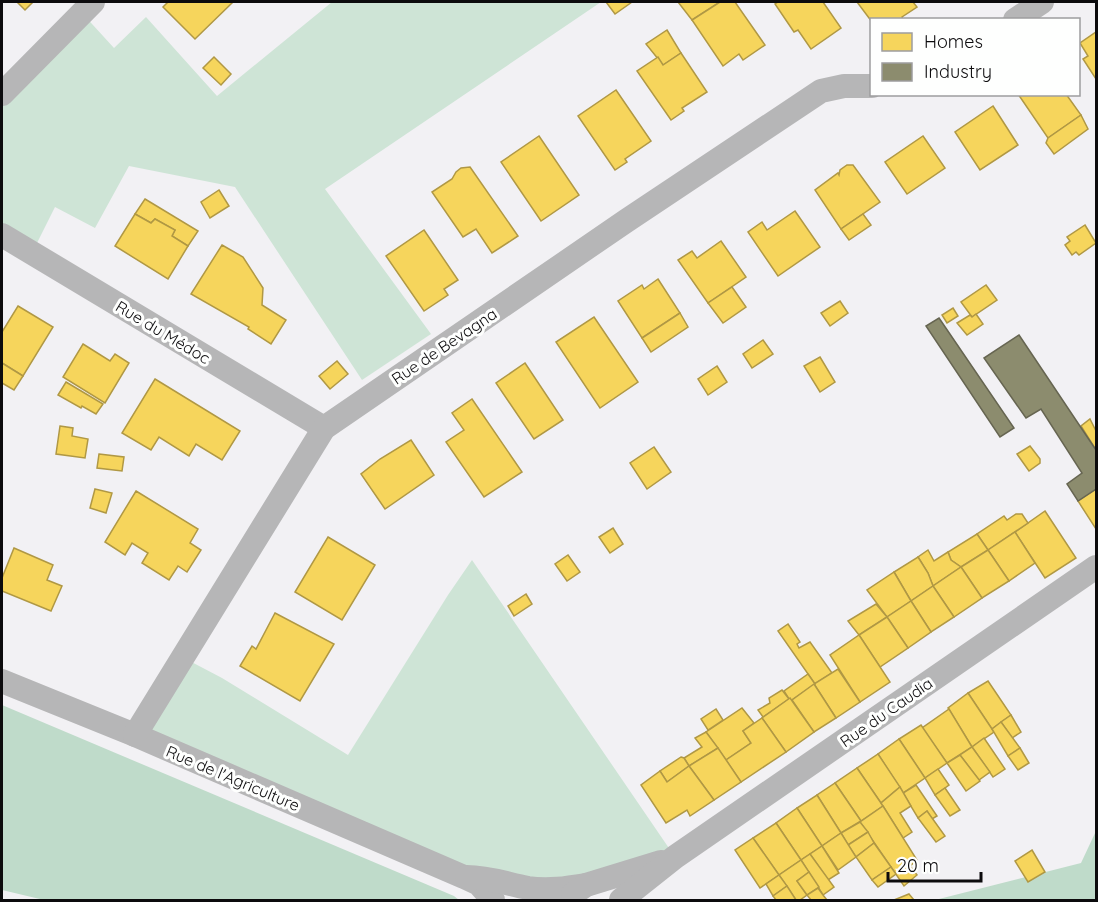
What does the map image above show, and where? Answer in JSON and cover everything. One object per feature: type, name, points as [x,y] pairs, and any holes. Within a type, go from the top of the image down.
[{"type":"street","points":[[2,94],[93,2]]},
{"type":"street","points":[[1018,18],[1042,2]]},
{"type":"street","name":"Rue de Bevagna","points":[[135,735],[324,428],[616,227],[821,91],[844,86],[870,86]]},
{"type":"street","name":"Rue du Médoc","points":[[2,235],[324,428]]},
{"type":"street","name":"Rue du Caudia","points":[[621,900],[675,857],[1096,567]]},
{"type":"street","name":"Rue de l'Agriculture","points":[[2,681],[135,735],[464,877],[479,884],[491,899]]},
{"type":"street","name":"Rue du Caudia","points":[[564,900],[586,885],[675,857]]},
{"type":"street","name":"Rue de l'Agriculture","points":[[464,877],[486,877],[537,894],[547,889],[586,885]]},
{"type":"green space","points":[[332,2],[601,2],[325,189],[431,334],[362,380],[235,187],[129,166],[95,228],[55,207],[32,253],[2,235],[2,94],[82,13],[114,48],[146,17],[217,96]]},
{"type":"green space","points":[[472,560],[675,857],[633,871],[508,883],[135,735],[182,657],[222,678],[348,755]]},
{"type":"green space","points":[[2,705],[459,900],[44,900],[2,890]]},
{"type":"green space","points":[[1096,831],[1096,899],[935,900],[1081,863]]},
{"type":"building: Homes","points":[[17,2],[33,2],[25,10]]},
{"type":"building: Homes","points":[[168,2],[233,2],[195,39],[163,7]]},
{"type":"building: Homes","points":[[606,2],[632,2],[615,14]]},
{"type":"building: Homes","points":[[678,2],[720,2],[692,20]]},
{"type":"building: Homes","points":[[720,2],[735,2],[765,45],[743,60],[739,54],[723,66],[692,20]]},
{"type":"building: Homes","points":[[778,2],[823,2],[841,28],[811,49],[798,30],[794,32],[775,4]]},
{"type":"building: Homes","points":[[857,2],[913,2],[917,7],[902,18],[870,19]]},
{"type":"building: Homes","points":[[667,30],[681,53],[663,65],[646,44]]},
{"type":"building: Homes","points":[[1096,32],[1096,79],[1083,59],[1088,56],[1080,43]]},
{"type":"building: Homes","points":[[681,53],[707,92],[682,108],[684,111],[671,120],[637,71],[658,57],[663,65]]},
{"type":"building: Homes","points":[[214,57],[231,74],[221,85],[203,68]]},
{"type":"building: Homes","points":[[616,90],[651,141],[625,159],[627,162],[615,170],[578,116]]},
{"type":"building: Homes","points":[[1019,96],[1067,96],[1081,115],[1048,138]]},
{"type":"building: Homes","points":[[993,106],[1018,145],[980,170],[955,132]]},
{"type":"building: Homes","points":[[1081,115],[1088,129],[1054,154],[1046,143],[1048,138]]},
{"type":"building: Homes","points":[[539,136],[579,195],[541,221],[501,162]]},
{"type":"building: Homes","points":[[923,136],[945,168],[907,194],[885,162]]},
{"type":"building: Homes","points":[[847,165],[853,165],[880,202],[841,229],[815,190],[838,173],[839,175],[840,170]]},
{"type":"building: Homes","points":[[470,167],[518,236],[492,253],[476,229],[463,237],[432,192],[452,179],[461,168]]},
{"type":"building: Homes","points":[[219,190],[229,206],[210,218],[201,202]]},
{"type":"building: Homes","points":[[145,199],[198,231],[188,246],[172,236],[175,230],[155,219],[151,223],[135,214]]},
{"type":"building: Homes","points":[[795,211],[820,247],[778,276],[748,232],[762,222],[767,230]]},
{"type":"building: Homes","points":[[135,214],[151,223],[155,219],[175,230],[172,236],[188,246],[168,279],[115,246]]},
{"type":"building: Homes","points":[[863,214],[871,225],[849,240],[841,229]]},
{"type":"building: Homes","points":[[1085,225],[1096,243],[1079,255],[1076,252],[1072,255],[1065,245],[1070,241],[1067,237]]},
{"type":"building: Homes","points":[[424,230],[458,280],[444,289],[448,295],[424,311],[386,256]]},
{"type":"building: Homes","points":[[721,241],[746,277],[708,303],[678,260],[692,251],[697,258]]},
{"type":"building: Homes","points":[[222,245],[243,257],[263,288],[262,305],[286,320],[271,344],[248,329],[249,327],[191,294]]},
{"type":"building: Homes","points":[[658,279],[680,313],[642,338],[618,301],[642,285],[644,289]]},
{"type":"building: Homes","points":[[986,285],[997,300],[972,317],[961,302]]},
{"type":"building: Homes","points":[[732,287],[746,307],[723,323],[708,303]]},
{"type":"building: Homes","points":[[840,301],[848,313],[830,326],[821,313]]},
{"type":"building: Homes","points":[[18,306],[53,327],[23,376],[2,363],[2,332]]},
{"type":"building: Homes","points":[[953,308],[958,316],[947,323],[942,315]]},
{"type":"building: Homes","points":[[680,313],[688,327],[651,352],[642,338]]},
{"type":"building: Homes","points":[[976,314],[983,324],[967,335],[957,323]]},
{"type":"building: Homes","points":[[594,317],[638,382],[600,408],[556,342]]},
{"type":"building: Homes","points":[[763,340],[773,354],[752,368],[743,354]]},
{"type":"building: Homes","points":[[83,344],[110,361],[115,354],[129,363],[105,403],[63,377]]},
{"type":"building: Homes","points":[[820,357],[835,382],[820,392],[804,366]]},
{"type":"building: Homes","points":[[337,361],[348,374],[330,389],[319,376]]},
{"type":"building: Homes","points":[[2,363],[23,376],[14,390],[2,383]]},
{"type":"building: Homes","points":[[525,363],[563,420],[534,439],[496,383]]},
{"type":"building: Homes","points":[[717,366],[727,382],[708,395],[698,379]]},
{"type":"building: Homes","points":[[155,379],[240,431],[222,460],[196,444],[189,456],[159,437],[151,450],[122,433]]},
{"type":"building: Homes","points":[[66,382],[103,404],[96,414],[58,395]]},
{"type":"building: Homes","points":[[472,399],[522,472],[484,497],[446,442],[464,430],[452,413]]},
{"type":"building: Homes","points":[[1090,419],[1096,431],[1096,450],[1081,426]]},
{"type":"building: Homes","points":[[60,426],[73,428],[72,436],[88,439],[85,458],[56,454]]},
{"type":"building: Homes","points":[[411,440],[434,475],[385,509],[361,474]]},
{"type":"building: Homes","points":[[1030,446],[1040,459],[1040,463],[1029,471],[1017,454]]},
{"type":"building: Homes","points":[[654,447],[671,472],[647,489],[630,463]]},
{"type":"building: Homes","points":[[99,454],[124,457],[122,471],[97,468]]},
{"type":"building: Homes","points":[[95,489],[112,493],[106,513],[90,508]]},
{"type":"building: Homes","points":[[1096,489],[1096,529],[1078,501]]},
{"type":"building: Homes","points":[[136,491],[198,529],[190,543],[201,550],[187,572],[178,566],[169,580],[142,563],[148,553],[132,543],[125,555],[105,542]]},
{"type":"building: Homes","points":[[1045,511],[1076,558],[1045,578],[1015,532]]},
{"type":"building: Homes","points":[[1016,514],[1022,514],[1028,523],[988,550],[977,534],[1004,516],[1007,520]]},
{"type":"building: Homes","points":[[613,528],[623,544],[610,553],[599,537]]},
{"type":"building: Homes","points":[[1015,532],[1035,563],[1009,581],[988,550]]},
{"type":"building: Homes","points":[[977,534],[988,550],[961,567],[951,560],[948,552]]},
{"type":"building: Homes","points":[[328,537],[375,565],[342,620],[295,592]]},
{"type":"building: Homes","points":[[14,548],[53,565],[47,580],[62,586],[51,611],[2,591],[2,578]]},
{"type":"building: Homes","points":[[928,550],[934,561],[948,552],[951,560],[961,567],[933,586],[918,557]]},
{"type":"building: Homes","points":[[988,550],[1009,581],[982,598],[961,567]]},
{"type":"building: Homes","points":[[568,555],[580,572],[567,581],[555,564]]},
{"type":"building: Homes","points":[[918,557],[933,586],[911,601],[894,572]]},
{"type":"building: Homes","points":[[961,567],[982,598],[954,617],[933,586]]},
{"type":"building: Homes","points":[[894,572],[911,601],[887,617],[867,590]]},
{"type":"building: Homes","points":[[933,586],[954,617],[931,632],[911,601]]},
{"type":"building: Homes","points":[[526,594],[532,604],[514,616],[508,606]]},
{"type":"building: Homes","points":[[911,601],[931,632],[908,648],[887,617]]},
{"type":"building: Homes","points":[[876,604],[887,617],[859,635],[848,621]]},
{"type":"building: Homes","points":[[275,613],[334,644],[300,701],[240,666],[252,646],[256,649]]},
{"type":"building: Homes","points":[[887,617],[908,648],[880,667],[859,635]]},
{"type":"building: Homes","points":[[788,624],[800,642],[797,644],[799,648],[810,642],[832,673],[815,684],[778,631]]},
{"type":"building: Homes","points":[[859,635],[890,682],[860,702],[830,655]]},
{"type":"building: Homes","points":[[838,669],[860,702],[836,718],[814,684]]},
{"type":"building: Homes","points":[[808,674],[815,684],[792,700],[789,699],[784,691]]},
{"type":"building: Homes","points":[[988,681],[1011,715],[992,729],[968,693]]},
{"type":"building: Homes","points":[[814,684],[836,718],[814,732],[792,700]]},
{"type":"building: Homes","points":[[782,690],[789,699],[763,717],[758,710],[770,703],[769,698]]},
{"type":"building: Homes","points":[[968,693],[994,732],[972,747],[948,708]]},
{"type":"building: Homes","points":[[790,698],[814,732],[786,752],[762,718]]},
{"type":"building: Homes","points":[[742,708],[754,723],[743,731],[751,743],[726,760],[706,732]]},
{"type":"building: Homes","points":[[716,709],[723,720],[708,730],[701,719]]},
{"type":"building: Homes","points":[[949,709],[972,747],[947,763],[922,728]]},
{"type":"building: Homes","points":[[1011,715],[1021,732],[1012,738],[1001,722]]},
{"type":"building: Homes","points":[[762,718],[786,752],[741,782],[726,760],[751,743],[743,731]]},
{"type":"building: Homes","points":[[1001,722],[1020,748],[1008,756],[992,729]]},
{"type":"building: Homes","points":[[921,725],[947,763],[925,778],[899,739]]},
{"type":"building: Homes","points":[[706,732],[718,748],[689,766],[684,758],[702,747],[695,738]]},
{"type":"building: Homes","points":[[984,738],[1005,769],[993,777],[972,747]]},
{"type":"building: Homes","points":[[899,739],[925,778],[903,793],[878,754]]},
{"type":"building: Homes","points":[[972,747],[990,772],[979,780],[960,755]]},
{"type":"building: Homes","points":[[718,748],[741,782],[714,800],[689,766]]},
{"type":"building: Homes","points":[[1020,748],[1029,763],[1018,770],[1008,756]]},
{"type":"building: Homes","points":[[878,754],[900,787],[881,803],[857,768]]},
{"type":"building: Homes","points":[[960,755],[980,781],[966,791],[947,763]]},
{"type":"building: Homes","points":[[681,757],[689,766],[667,782],[660,771]]},
{"type":"building: Homes","points":[[689,766],[714,800],[690,816],[687,810],[666,823],[641,785],[660,771],[667,782]]},
{"type":"building: Homes","points":[[857,768],[883,806],[861,821],[835,783]]},
{"type":"building: Homes","points":[[938,769],[949,785],[935,795],[925,778]]},
{"type":"building: Homes","points":[[835,783],[861,821],[841,833],[817,795]]},
{"type":"building: Homes","points":[[916,785],[937,816],[932,819],[927,811],[918,818],[903,793]]},
{"type":"building: Homes","points":[[900,787],[911,806],[900,813],[912,832],[903,838],[881,803]]},
{"type":"building: Homes","points":[[945,788],[960,810],[950,816],[935,795]]},
{"type":"building: Homes","points":[[817,795],[841,833],[822,846],[797,808]]},
{"type":"building: Homes","points":[[883,806],[917,860],[910,866],[917,875],[904,886],[860,822]]},
{"type":"building: Homes","points":[[797,808],[822,846],[801,860],[776,823]]},
{"type":"building: Homes","points":[[927,811],[945,836],[936,842],[918,818]]},
{"type":"building: Homes","points":[[860,822],[868,832],[848,845],[841,833]]},
{"type":"building: Homes","points":[[776,823],[801,860],[779,875],[753,838]]},
{"type":"building: Homes","points":[[868,832],[874,843],[856,857],[848,845]]},
{"type":"building: Homes","points":[[841,833],[856,857],[838,870],[822,846]]},
{"type":"building: Homes","points":[[753,838],[779,875],[760,888],[735,850]]},
{"type":"building: Homes","points":[[874,843],[891,867],[872,880],[856,857]]},
{"type":"building: Homes","points":[[822,846],[839,873],[828,880],[810,854]]},
{"type":"building: Homes","points":[[1032,850],[1045,872],[1028,882],[1015,861]]},
{"type":"building: Homes","points":[[810,854],[834,887],[823,895],[801,860]]},
{"type":"building: Homes","points":[[801,860],[809,872],[797,881],[807,895],[796,900],[779,875]]},
{"type":"building: Homes","points":[[891,867],[896,874],[878,887],[872,880]]},
{"type":"building: Homes","points":[[809,872],[819,887],[807,895],[797,881]]},
{"type":"building: Homes","points":[[779,875],[787,886],[773,896],[766,884]]},
{"type":"building: Homes","points":[[787,886],[796,900],[776,900],[773,896]]},
{"type":"building: Homes","points":[[818,888],[827,900],[811,900],[807,895]]},
{"type":"building: Homes","points":[[909,894],[914,900],[894,900]]},
{"type":"building: Industry","points":[[939,318],[1014,428],[1000,437],[926,326]]},
{"type":"building: Industry","points":[[1019,335],[1096,450],[1096,489],[1078,501],[1067,484],[1082,473],[1041,409],[1026,418],[984,358]]}]
